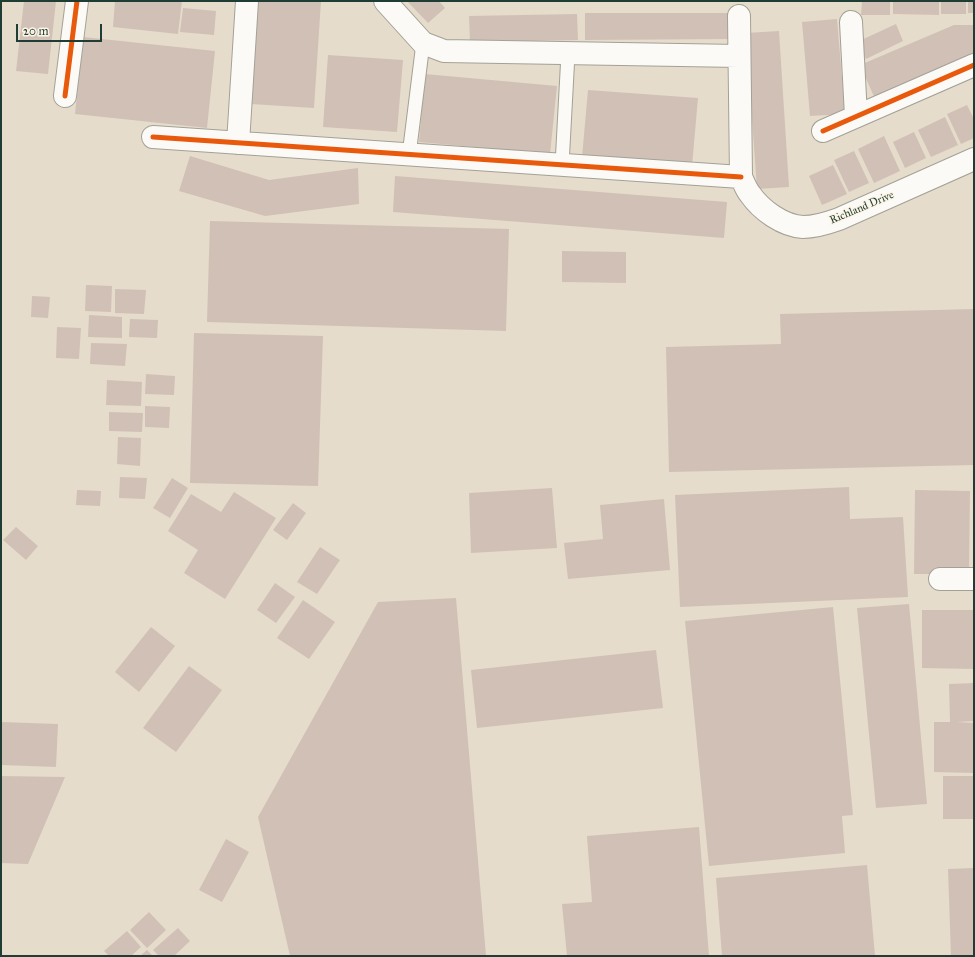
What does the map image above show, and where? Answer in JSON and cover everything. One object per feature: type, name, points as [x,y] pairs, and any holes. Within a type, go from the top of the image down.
[{"type":"street","points":[[66,96],[77,1]]},
{"type":"street","points":[[238,143],[247,1]]},
{"type":"street","points":[[385,1],[423,43],[444,51],[739,56]]},
{"type":"street","points":[[153,137],[741,177],[739,16]]},
{"type":"street","points":[[850,22],[856,116]]},
{"type":"street","points":[[822,131],[974,65]]},
{"type":"street","name":"Richland Drive","points":[[741,177],[750,194],[765,211],[783,222],[803,227],[824,224],[840,219],[974,159]]},
{"type":"street","points":[[940,579],[974,578]]},
{"type":"lane","points":[[409,155],[423,43]]},
{"type":"lane","points":[[562,165],[568,54]]},
{"type":"building","points":[[24,1],[56,1],[48,74],[16,71]]},
{"type":"building","points":[[115,1],[182,1],[178,34],[113,27]]},
{"type":"building","points":[[258,1],[321,1],[314,108],[251,104]]},
{"type":"building","points":[[407,1],[439,1],[445,8],[428,23]]},
{"type":"building","points":[[862,1],[890,1],[890,15],[861,15]]},
{"type":"building","points":[[893,1],[939,1],[939,15],[893,14]]},
{"type":"building","points":[[941,1],[966,1],[966,14],[941,14]]},
{"type":"building","points":[[968,1],[974,1],[974,13],[968,13]]},
{"type":"building","points":[[183,8],[216,11],[214,35],[180,32]]},
{"type":"building","points":[[585,13],[730,13],[731,39],[585,40]]},
{"type":"building","points":[[577,14],[578,40],[470,42],[469,16]]},
{"type":"building","points":[[837,19],[845,114],[810,116],[802,22]]},
{"type":"building","points":[[896,24],[903,41],[866,59],[857,42]]},
{"type":"building","points":[[954,25],[974,25],[974,59],[876,101],[860,65]]},
{"type":"building","points":[[779,31],[789,187],[757,189],[746,33]]},
{"type":"building","points":[[83,37],[215,51],[207,128],[75,114]]},
{"type":"building","points":[[328,55],[403,60],[397,132],[323,127]]},
{"type":"building","points":[[425,74],[557,86],[550,154],[419,142]]},
{"type":"building","points":[[588,90],[698,98],[692,166],[582,157]]},
{"type":"building","points":[[967,105],[974,119],[974,138],[961,144],[947,114]]},
{"type":"building","points":[[945,117],[958,145],[931,157],[918,130]]},
{"type":"building","points":[[914,132],[926,158],[905,168],[893,142]]},
{"type":"building","points":[[884,136],[900,171],[874,183],[858,149]]},
{"type":"building","points":[[854,151],[869,183],[849,192],[834,160]]},
{"type":"building","points":[[190,156],[269,180],[358,168],[359,204],[265,216],[179,191]]},
{"type":"building","points":[[833,165],[847,194],[822,205],[809,176]]},
{"type":"building","points":[[395,176],[727,202],[724,238],[393,212]]},
{"type":"building","points":[[210,221],[509,229],[506,331],[207,322]]},
{"type":"building","points":[[562,251],[626,252],[626,283],[562,282]]},
{"type":"building","points":[[86,285],[112,286],[111,312],[85,311]]},
{"type":"building","points":[[115,289],[146,290],[144,314],[115,313]]},
{"type":"building","points":[[32,296],[50,297],[48,318],[31,317]]},
{"type":"building","points":[[974,309],[974,465],[669,472],[666,347],[781,344],[780,314]]},
{"type":"building","points":[[89,315],[122,317],[122,338],[88,337]]},
{"type":"building","points":[[130,319],[158,320],[157,338],[129,337]]},
{"type":"building","points":[[57,327],[81,328],[79,359],[56,358]]},
{"type":"building","points":[[194,333],[323,336],[318,486],[190,483]]},
{"type":"building","points":[[91,343],[127,344],[125,366],[90,364]]},
{"type":"building","points":[[146,374],[175,376],[174,395],[145,394]]},
{"type":"building","points":[[107,380],[142,382],[141,406],[106,405]]},
{"type":"building","points":[[145,406],[170,407],[169,428],[145,427]]},
{"type":"building","points":[[109,412],[143,413],[142,432],[109,431]]},
{"type":"building","points":[[118,437],[141,438],[140,466],[117,464]]},
{"type":"building","points":[[120,477],[147,478],[145,499],[119,498]]},
{"type":"building","points":[[172,478],[188,488],[170,518],[153,508]]},
{"type":"building","points":[[849,487],[850,519],[903,517],[908,597],[680,607],[675,495]]},
{"type":"building","points":[[552,488],[557,548],[471,553],[469,493]]},
{"type":"building","points":[[77,490],[101,491],[100,506],[76,505]]},
{"type":"building","points":[[915,490],[970,491],[969,574],[914,574]]},
{"type":"building","points":[[234,492],[276,518],[225,599],[184,573],[198,550],[168,531],[191,494],[221,512]]},
{"type":"building","points":[[664,499],[670,570],[568,579],[564,543],[603,539],[600,505]]},
{"type":"building","points":[[293,503],[306,513],[287,540],[273,530]]},
{"type":"building","points":[[16,527],[38,546],[26,560],[3,540]]},
{"type":"building","points":[[320,547],[340,560],[317,594],[297,582]]},
{"type":"building","points":[[275,583],[295,597],[276,623],[257,610]]},
{"type":"building","points":[[456,598],[486,956],[290,956],[258,817],[378,602]]},
{"type":"building","points":[[303,600],[335,622],[309,659],[277,638]]},
{"type":"building","points":[[909,604],[927,804],[876,808],[857,608]]},
{"type":"building","points":[[833,607],[853,815],[842,816],[845,853],[709,866],[685,621]]},
{"type":"building","points":[[922,610],[974,610],[974,669],[922,668]]},
{"type":"building","points":[[151,627],[175,646],[139,692],[115,672]]},
{"type":"building","points":[[656,650],[663,708],[477,728],[471,670]]},
{"type":"building","points":[[189,666],[222,690],[176,752],[143,728]]},
{"type":"building","points":[[974,683],[974,721],[957,722],[974,723],[974,773],[934,772],[934,722],[950,722],[949,684]]},
{"type":"building","points":[[1,722],[58,724],[56,767],[1,765]]},
{"type":"building","points":[[1,776],[65,777],[28,864],[1,863]]},
{"type":"building","points":[[943,776],[974,776],[974,819],[943,819]]},
{"type":"building","points":[[699,827],[709,956],[567,956],[562,904],[592,902],[587,836]]},
{"type":"building","points":[[226,839],[249,852],[222,902],[199,890]]},
{"type":"building","points":[[867,865],[875,956],[722,956],[716,878]]},
{"type":"building","points":[[974,868],[974,956],[951,956],[948,869]]},
{"type":"building","points":[[149,912],[166,930],[147,948],[130,930]]},
{"type":"building","points":[[178,928],[190,941],[174,956],[159,956],[153,950]]},
{"type":"building","points":[[127,931],[141,947],[131,956],[109,956],[104,951]]},
{"type":"building","points":[[147,950],[153,956],[140,956]]},
{"type":"cycle path","points":[[65,96],[77,1]]},
{"type":"cycle path","points":[[823,131],[974,65]]},
{"type":"cycle path","points":[[153,137],[741,177]]}]
